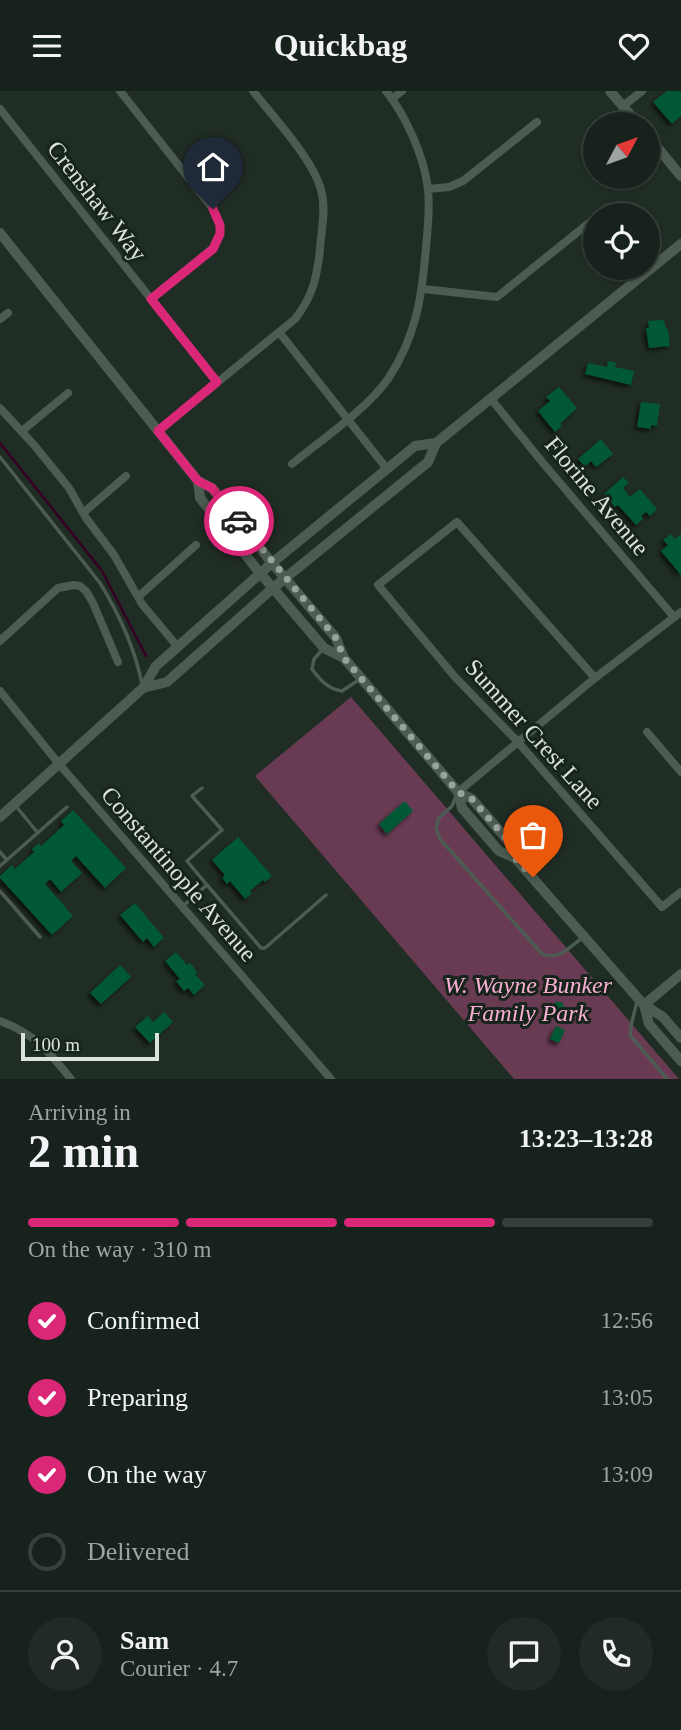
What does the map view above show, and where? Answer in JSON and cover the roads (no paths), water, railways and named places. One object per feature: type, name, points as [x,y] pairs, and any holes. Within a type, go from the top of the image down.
[{"type":"main road","points":[[0,233],[198,481],[212,488],[336,638],[344,658],[458,792],[462,808],[499,851],[515,858],[641,1002],[663,1017],[681,1038]]},
{"type":"main road","points":[[143,688],[167,682],[273,588],[428,462],[436,443],[681,244]]},
{"type":"main road","points":[[0,817],[143,688],[156,666],[260,573],[415,446],[436,443]]},
{"type":"main road","points":[[198,481],[200,498],[260,573],[324,647],[344,658]]},
{"type":"main road","points":[[641,1002],[649,1024],[681,1061]]},
{"type":"street","points":[[120,91],[213,209],[220,225],[220,234],[213,249],[151,299]]},
{"type":"street","points":[[158,431],[279,332],[305,306],[313,289],[324,210],[318,180],[307,160],[253,91]]},
{"type":"street","points":[[292,464],[348,419],[388,379],[407,345],[419,308],[429,222],[428,189],[415,142],[389,95],[402,91]]},
{"type":"street","points":[[610,91],[628,112]]},
{"type":"street","points":[[623,106],[642,91]]},
{"type":"street","name":"Crenshaw Way","points":[[0,109],[217,382]]},
{"type":"street","points":[[428,189],[449,187],[463,181],[537,122]]},
{"type":"street","points":[[660,151],[681,176]]},
{"type":"street","points":[[423,289],[497,296],[583,227]]},
{"type":"street","points":[[0,319],[8,313]]},
{"type":"street","points":[[279,332],[387,469]]},
{"type":"street","points":[[22,431],[68,393]]},
{"type":"street","name":"Florine Avenue","points":[[491,399],[543,463],[678,615]]},
{"type":"street","points":[[0,408],[69,488],[83,513],[114,555],[138,597],[177,646]]},
{"type":"street","points":[[83,513],[126,476]]},
{"type":"street","name":"Summer Crest Lane","points":[[595,678],[457,521],[378,586],[455,677],[517,741],[663,907],[681,892]]},
{"type":"street","points":[[138,597],[195,545]]},
{"type":"street","points":[[0,641],[58,588],[80,586],[93,603],[118,661]]},
{"type":"street","points":[[458,792],[595,678],[678,615]]},
{"type":"street","name":"Constantinople Avenue","points":[[0,691],[59,764],[331,1079]]},
{"type":"street","points":[[648,732],[681,772]]},
{"type":"street","points":[[641,1002],[681,974]]},
{"type":"street","points":[[0,1021],[33,1037],[71,1079]]},
{"type":"lane","points":[[0,457],[100,583],[113,604],[138,665],[143,688]]},
{"type":"lane","points":[[324,647],[314,659],[312,669],[333,690],[342,691],[361,678]]},
{"type":"lane","points":[[202,788],[192,796],[222,830],[187,862],[261,948],[269,946],[326,895]]},
{"type":"lane","points":[[458,792],[452,806],[439,818],[436,828],[440,839],[542,954],[557,956],[584,936]]},
{"type":"lane","points":[[14,805],[38,833]]},
{"type":"lane","points":[[0,866],[67,807]]},
{"type":"lane","points":[[0,852],[7,860]]},
{"type":"lane","points":[[183,907],[207,885]]},
{"type":"lane","points":[[0,891],[40,937]]},
{"type":"lane","points":[[641,1002],[631,1022],[630,1035],[667,1079]]},
{"type":"waterway","points":[[0,443],[102,571],[146,656]]},
{"type":"park label","name":"W. Wayne Bunker Family Park","points":[[528,999]]}]
